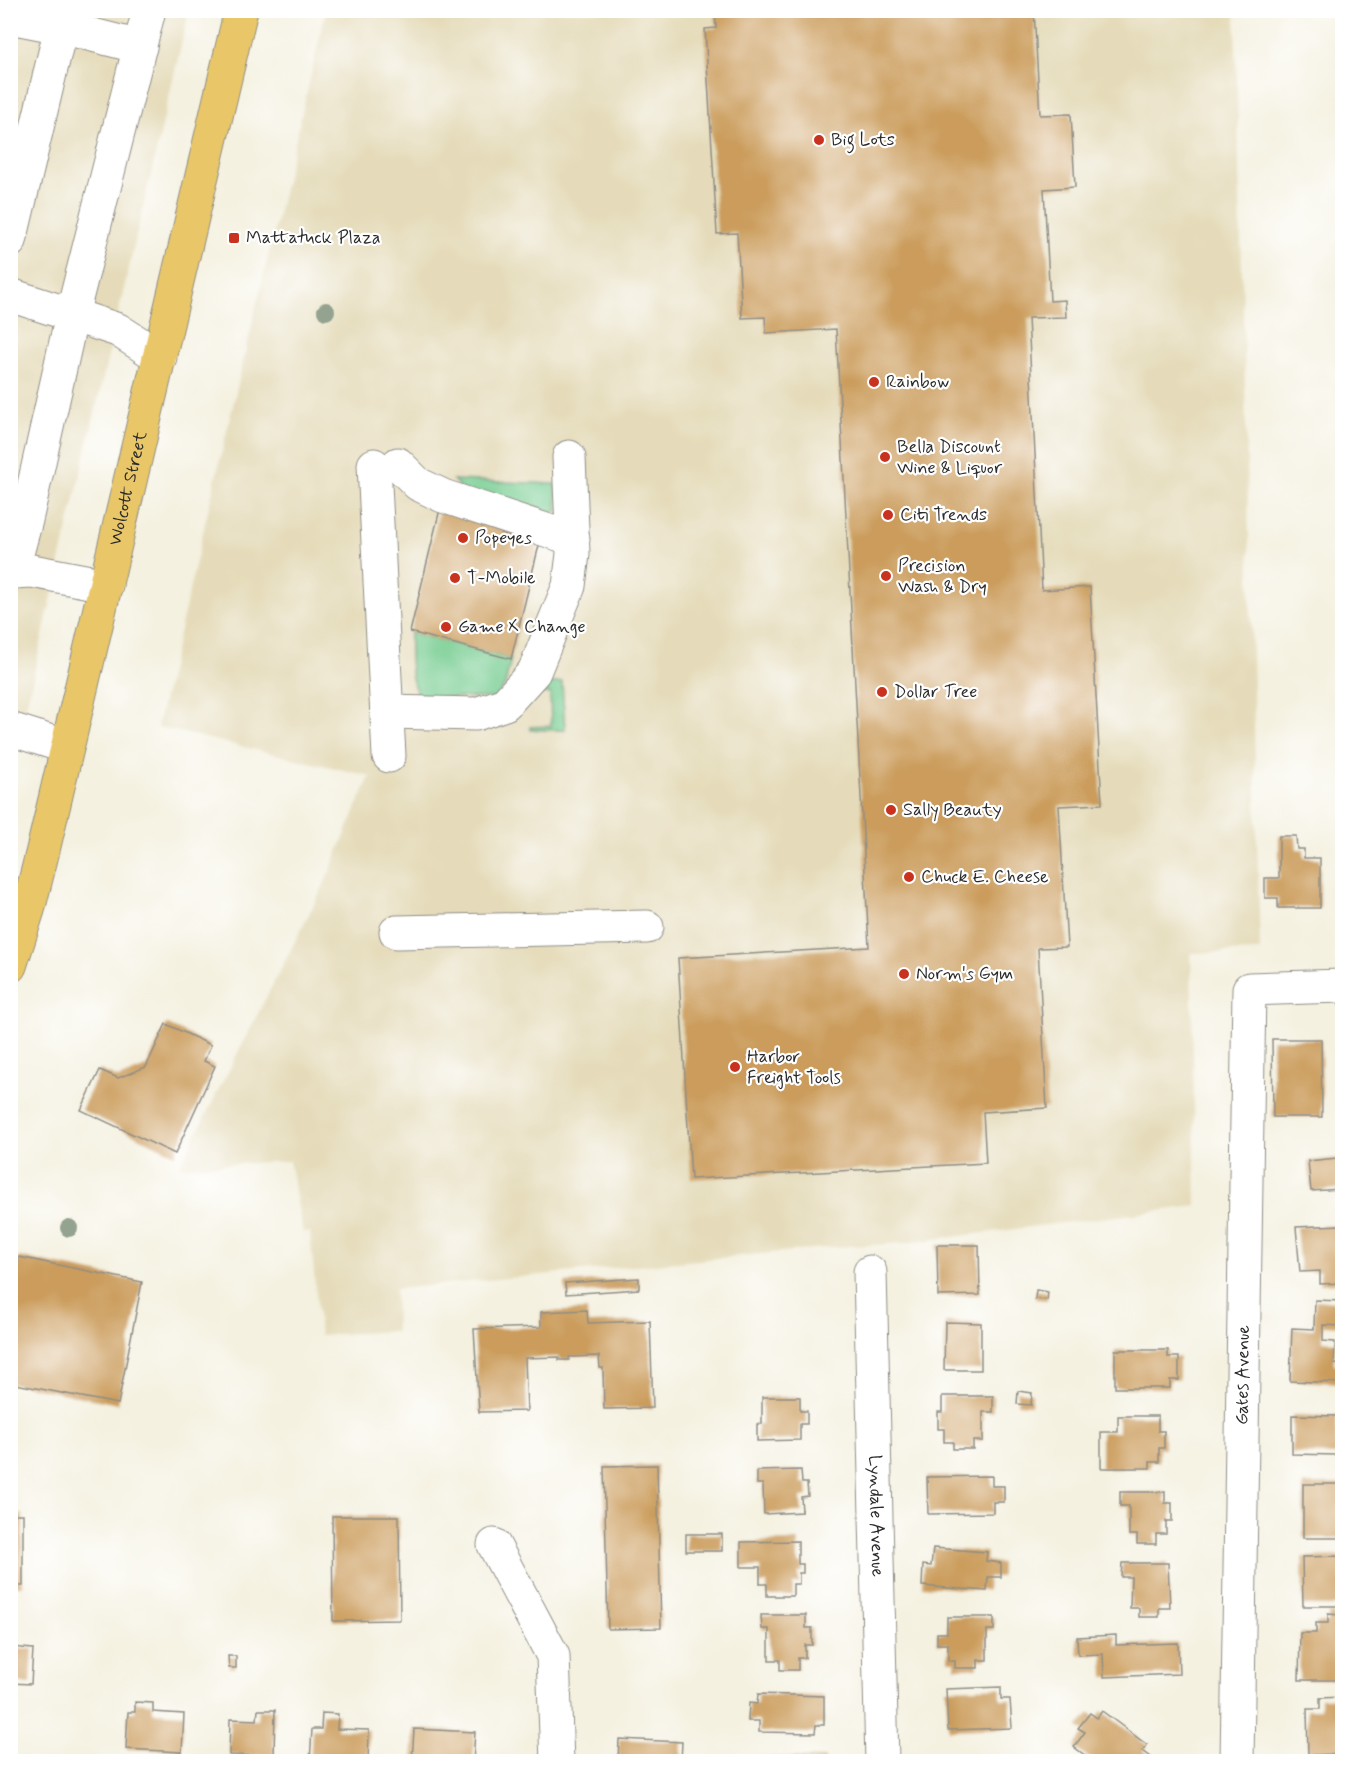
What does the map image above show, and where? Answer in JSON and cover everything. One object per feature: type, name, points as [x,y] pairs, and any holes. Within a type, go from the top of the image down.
[{"type":"main road","name":"Wolcott Street","points":[[10,966],[33,890],[68,747],[241,10]]},
{"type":"street","points":[[106,585],[32,571],[11,575],[26,520],[72,315],[149,10]]},
{"type":"street","points":[[10,16],[140,47]]},
{"type":"street","points":[[10,241],[61,27]]},
{"type":"street","points":[[10,295],[118,330],[160,357]]},
{"type":"street","points":[[387,712],[476,714],[505,704],[534,672],[569,586],[573,539],[569,457]]},
{"type":"street","points":[[389,756],[386,464],[442,496],[573,539]]},
{"type":"street","points":[[10,729],[68,747]]},
{"type":"street","points":[[396,932],[647,927]]},
{"type":"street","name":"Gates Avenue","points":[[1237,1761],[1249,989],[1342,986]]},
{"type":"street","name":"Lyndale Avenue","points":[[870,1272],[882,1761]]},
{"type":"street","points":[[494,1545],[554,1656],[557,1761]]},
{"type":"shaded area","points":[[11,11],[189,11],[11,771]]},
{"type":"shaded area","name":"Mattatuck Plaza","points":[[326,11],[1235,11],[1260,951],[1191,953],[1196,1206],[905,1243],[833,1247],[395,1289],[396,1331],[320,1335],[310,1232],[303,1232],[289,1161],[179,1167],[324,885],[370,776],[157,727]]},
{"type":"green space","points":[[453,480],[555,484],[558,511],[465,492]]},
{"type":"green space","points":[[410,632],[511,659],[505,685],[496,698],[420,697],[413,684]]},
{"type":"green space","points":[[562,682],[565,730],[531,730],[530,727],[551,726],[550,693],[530,693],[530,685]]},
{"type":"building","points":[[715,10],[1034,10],[1040,115],[1071,114],[1075,187],[1044,189],[1050,301],[1065,300],[1066,317],[1028,318],[1042,590],[1090,587],[1102,804],[1059,806],[1067,947],[1038,948],[1047,1108],[983,1112],[986,1163],[691,1179],[678,958],[869,947],[836,329],[766,333],[765,317],[742,318],[737,233],[717,234],[705,29],[716,28]]},
{"type":"building","points":[[440,509],[542,533],[511,659],[410,632]]},
{"type":"building","points":[[1279,836],[1296,836],[1297,849],[1304,849],[1304,858],[1320,858],[1320,908],[1278,908],[1278,898],[1265,898],[1265,878],[1279,878]]},
{"type":"building","points":[[166,1024],[211,1045],[204,1061],[215,1066],[175,1154],[81,1110],[100,1070],[118,1078],[146,1067]]},
{"type":"building","points":[[1272,1039],[1321,1039],[1322,1117],[1273,1117]]},
{"type":"building","points":[[1337,1158],[1341,1189],[1311,1191],[1308,1161]]},
{"type":"building","points":[[1341,1225],[1342,1283],[1320,1284],[1320,1271],[1300,1272],[1296,1227]]},
{"type":"building","points":[[937,1245],[979,1245],[980,1295],[938,1296]]},
{"type":"building","points":[[19,1257],[142,1282],[118,1404],[10,1383],[10,1299]]},
{"type":"building","points":[[639,1278],[639,1289],[566,1294],[565,1283]]},
{"type":"building","points":[[1036,1290],[1048,1292],[1047,1300],[1035,1299]]},
{"type":"building","points":[[1315,1300],[1342,1301],[1342,1326],[1323,1325],[1323,1341],[1335,1342],[1334,1364],[1342,1365],[1342,1383],[1290,1381],[1292,1328],[1314,1329]]},
{"type":"building","points":[[587,1310],[588,1323],[650,1321],[653,1408],[604,1409],[603,1368],[600,1368],[599,1356],[569,1357],[569,1360],[559,1360],[559,1357],[525,1358],[527,1411],[479,1412],[474,1329],[541,1327],[541,1312]]},
{"type":"building","points":[[945,1322],[981,1323],[981,1370],[944,1370]]},
{"type":"building","points":[[1115,1350],[1168,1350],[1168,1357],[1179,1357],[1179,1380],[1170,1380],[1170,1388],[1115,1388]]},
{"type":"building","points":[[1018,1391],[1032,1393],[1031,1405],[1017,1404]]},
{"type":"building","points":[[942,1396],[993,1396],[993,1412],[983,1412],[983,1441],[973,1441],[973,1449],[953,1449],[953,1442],[944,1442],[944,1429],[938,1429],[938,1412],[942,1412]]},
{"type":"building","points":[[762,1397],[800,1397],[800,1411],[807,1411],[807,1424],[800,1424],[800,1440],[757,1441],[757,1424],[762,1424]]},
{"type":"building","points":[[1292,1415],[1337,1416],[1336,1455],[1292,1454]]},
{"type":"building","points":[[1118,1416],[1158,1416],[1158,1431],[1164,1431],[1164,1448],[1159,1448],[1159,1462],[1150,1462],[1150,1468],[1101,1468],[1101,1432],[1118,1432]]},
{"type":"building","points":[[657,1465],[661,1628],[608,1629],[604,1466]]},
{"type":"building","points":[[801,1470],[802,1483],[807,1483],[808,1496],[801,1497],[802,1512],[764,1514],[763,1484],[757,1484],[757,1471]]},
{"type":"building","points":[[992,1476],[992,1486],[1004,1486],[1004,1502],[993,1502],[993,1513],[928,1514],[927,1477]]},
{"type":"building","points":[[1303,1484],[1342,1484],[1342,1538],[1303,1538]]},
{"type":"building","points":[[1120,1492],[1165,1492],[1165,1503],[1172,1503],[1172,1521],[1166,1521],[1166,1534],[1156,1534],[1156,1544],[1137,1544],[1137,1535],[1129,1535],[1129,1506],[1120,1506]]},
{"type":"building","points":[[10,1514],[23,1514],[23,1586],[10,1586]]},
{"type":"building","points":[[332,1516],[399,1516],[400,1620],[333,1621]]},
{"type":"building","points":[[686,1534],[722,1534],[722,1551],[686,1551]]},
{"type":"building","points":[[798,1541],[798,1564],[803,1564],[803,1573],[799,1573],[799,1584],[793,1584],[793,1596],[767,1596],[767,1584],[760,1584],[760,1567],[741,1567],[741,1542]]},
{"type":"building","points":[[933,1548],[987,1552],[986,1561],[1001,1563],[1001,1577],[988,1577],[987,1591],[922,1586],[923,1565],[931,1566]]},
{"type":"building","points":[[1342,1556],[1342,1606],[1303,1606],[1302,1557]]},
{"type":"building","points":[[1122,1563],[1168,1563],[1170,1608],[1159,1608],[1159,1617],[1139,1617],[1139,1608],[1130,1608],[1131,1577],[1121,1577]]},
{"type":"building","points":[[1328,1614],[1341,1615],[1342,1680],[1299,1680],[1300,1633],[1316,1633],[1316,1623],[1328,1623]]},
{"type":"building","points":[[761,1615],[806,1615],[806,1628],[812,1628],[812,1645],[805,1645],[805,1658],[798,1658],[798,1670],[780,1670],[780,1660],[769,1660],[769,1629],[762,1629]]},
{"type":"building","points":[[947,1617],[994,1617],[994,1630],[987,1630],[987,1660],[978,1660],[978,1668],[955,1668],[955,1661],[948,1661],[948,1644],[937,1644],[937,1633],[947,1633]]},
{"type":"building","points":[[1116,1635],[1116,1645],[1178,1643],[1179,1674],[1104,1677],[1103,1654],[1078,1655],[1077,1637]]},
{"type":"building","points":[[10,1647],[33,1649],[31,1684],[10,1683]]},
{"type":"building","points":[[228,1656],[236,1656],[236,1668],[229,1668]]},
{"type":"building","points":[[1001,1687],[1001,1699],[1010,1699],[1012,1728],[948,1730],[946,1689]]},
{"type":"building","points":[[758,1694],[824,1696],[824,1725],[816,1725],[815,1733],[759,1732],[759,1721],[748,1721],[749,1703],[757,1704]]},
{"type":"building","points":[[1342,1697],[1342,1754],[1308,1755],[1307,1709],[1320,1709],[1320,1698]]},
{"type":"building","points":[[135,1702],[153,1703],[153,1712],[184,1714],[182,1752],[126,1749],[128,1712],[135,1712]]},
{"type":"building","points":[[258,1710],[275,1710],[274,1756],[229,1755],[230,1719],[257,1720]]},
{"type":"building","points":[[1102,1711],[1147,1745],[1143,1751],[1151,1757],[1148,1762],[1094,1762],[1074,1747],[1085,1732],[1078,1728],[1090,1713],[1097,1718]]},
{"type":"building","points":[[322,1713],[338,1714],[337,1729],[369,1730],[368,1762],[310,1762],[312,1729],[321,1729]]},
{"type":"building","points":[[414,1729],[475,1732],[473,1762],[412,1762]]},
{"type":"building","points":[[619,1739],[682,1742],[681,1762],[618,1762]]},
{"type":"building","points":[[759,1757],[825,1758],[825,1762],[759,1762]]},
{"type":"place","name":"Big Lots","points":[[819,140]]},
{"type":"place","name":"Mattatuck Plaza","points":[[234,238]]},
{"type":"place","name":"Rainbow","points":[[874,382]]},
{"type":"place","name":"Bella Discount Wine & Liquor","points":[[885,457]]},
{"type":"place","name":"Citi Trends","points":[[888,515]]},
{"type":"place","name":"Popeyes","points":[[463,538]]},
{"type":"place","name":"Precision Wash & Dry","points":[[886,576]]},
{"type":"place","name":"T-Mobile","points":[[455,578]]},
{"type":"place","name":"Game X Change","points":[[446,627]]},
{"type":"place","name":"Dollar Tree","points":[[882,692]]},
{"type":"place","name":"Sally Beauty","points":[[891,810]]},
{"type":"place","name":"Chuck E. Cheese","points":[[909,877]]},
{"type":"place","name":"Norm's Gym","points":[[904,974]]},
{"type":"place","name":"Harbor Freight Tools","points":[[735,1067]]}]
